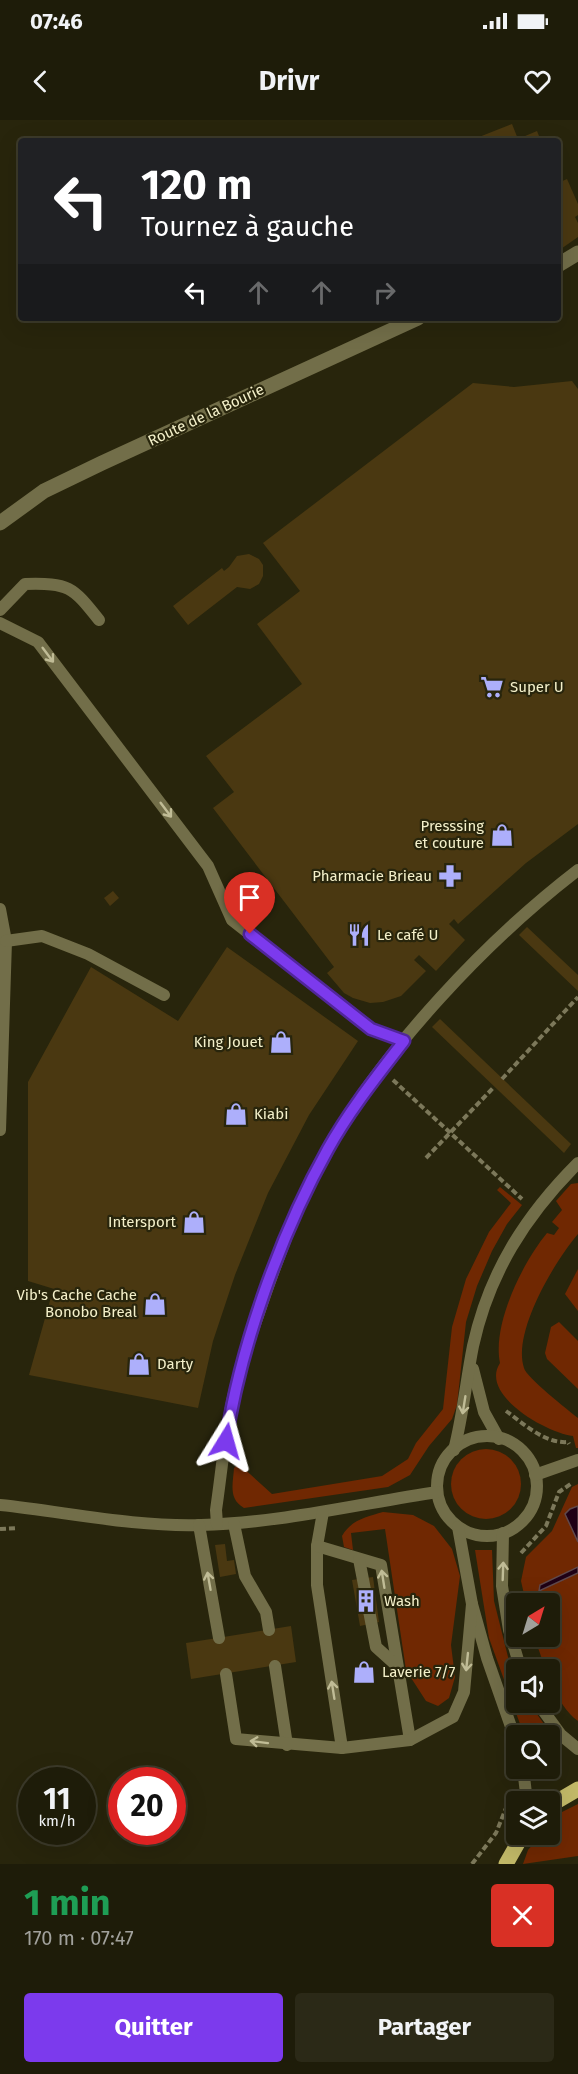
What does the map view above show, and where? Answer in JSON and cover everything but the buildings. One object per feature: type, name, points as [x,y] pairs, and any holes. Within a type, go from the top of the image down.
[{"type":"main road","points":[[560,1800],[578,1789]]},
{"type":"main road","points":[[506,1864],[517,1845]]},
{"type":"street","points":[[561,264],[578,253]]},
{"type":"street","name":"Route de la Bourie","points":[[0,523],[44,492],[73,477],[411,321]]},
{"type":"lane","points":[[0,610],[25,584],[57,583],[80,596],[99,620]]},
{"type":"lane","points":[[0,623],[38,642],[208,866],[232,920],[371,1029],[404,1041]]},
{"type":"lane","points":[[217,1524],[216,1510],[231,1406],[249,1341],[298,1209],[328,1149],[404,1041],[487,949],[536,902],[578,870]]},
{"type":"lane","points":[[0,909],[6,941],[0,1130]]},
{"type":"lane","points":[[6,941],[42,936],[88,954],[164,995]]},
{"type":"lane","points":[[454,1450],[486,1294],[512,1241],[534,1210],[577,1165]]},
{"type":"lane","points":[[471,1359],[484,1412],[499,1439]]},
{"type":"lane","points":[[480,1436],[499,1439],[519,1448],[529,1460],[535,1475],[536,1487],[531,1509],[520,1523],[503,1533],[486,1536],[458,1527],[442,1509],[437,1492],[438,1472],[446,1456],[464,1441],[480,1436]]},
{"type":"lane","points":[[535,1475],[576,1460]]},
{"type":"lane","points":[[0,1505],[135,1523],[234,1524],[323,1512],[437,1492]]},
{"type":"lane","points":[[323,1512],[317,1546],[317,1585],[342,1748]]},
{"type":"lane","points":[[234,1524],[245,1576],[266,1612],[269,1630]]},
{"type":"lane","points":[[199,1525],[219,1638]]},
{"type":"lane","points":[[458,1527],[472,1604],[487,1658],[510,1725]]},
{"type":"lane","points":[[503,1533],[502,1586],[509,1630],[518,1659]]},
{"type":"lane","points":[[317,1546],[381,1565],[410,1740]]},
{"type":"lane","points":[[359,1559],[376,1647],[396,1665]]},
{"type":"lane","points":[[226,1674],[236,1739],[342,1748],[410,1740],[453,1717],[464,1692],[472,1604]]},
{"type":"lane","points":[[275,1666],[287,1745]]},
{"type":"lane","points":[[545,1713],[561,1735],[578,1749]]},
{"type":"path","points":[[502,1078],[578,998]]},
{"type":"path","points":[[380,1073],[389,1076],[534,1210]]},
{"type":"path","points":[[426,1158],[494,1086]]},
{"type":"path","points":[[503,1409],[542,1436],[556,1443],[568,1442],[576,1460]]},
{"type":"path","points":[[518,1564],[520,1554],[546,1526],[560,1492],[578,1479]]},
{"type":"path","points":[[472,1864],[491,1839],[504,1816],[509,1797],[508,1786],[512,1779]]},
{"type":"shaded area","points":[[578,1183],[578,1234],[558,1261],[538,1298],[524,1336],[522,1353],[526,1372],[578,1418],[578,1448],[576,1448],[573,1436],[548,1428],[519,1410],[507,1399],[499,1387],[496,1375],[500,1363],[501,1330],[511,1294],[538,1245],[547,1233],[554,1235],[559,1228],[552,1222],[562,1210],[556,1201],[571,1184]]},
{"type":"shaded area","points":[[500,1187],[522,1205],[507,1224],[492,1251],[477,1286],[466,1322],[457,1405],[452,1419],[429,1446],[410,1475],[388,1487],[244,1508],[239,1504],[234,1496],[233,1485],[234,1468],[239,1464],[272,1494],[382,1476],[408,1459],[416,1443],[443,1409],[452,1327],[466,1279],[489,1232],[511,1203],[497,1190]]},
{"type":"shaded area","points":[[578,1269],[578,1311],[565,1294]]},
{"type":"shaded area","points":[[559,1322],[578,1341],[578,1389],[547,1359],[545,1353],[551,1327]]},
{"type":"shaded area","points":[[479,1449],[493,1449],[506,1455],[515,1464],[521,1477],[519,1497],[511,1509],[493,1519],[479,1519],[466,1513],[457,1504],[451,1491],[451,1477],[457,1464],[466,1455]]},
{"type":"shaded area","points":[[578,1484],[578,1721],[560,1700],[560,1659],[542,1659],[538,1647],[560,1647],[560,1593],[524,1593],[521,1581],[526,1557],[552,1531],[572,1487]]},
{"type":"shaded area","points":[[578,1506],[578,1542],[565,1514]]},
{"type":"shaded area","points":[[383,1512],[413,1515],[434,1526],[452,1549],[460,1576],[451,1645],[455,1677],[449,1698],[438,1706],[426,1701],[406,1670],[385,1529],[351,1533],[353,1550],[344,1547],[342,1536],[350,1526]]},
{"type":"shaded area","points":[[475,1550],[492,1550],[494,1601],[509,1659],[506,1659],[506,1685],[489,1638]]},
{"type":"shaded area","points":[[578,1567],[578,1573],[539,1591],[540,1585]]},
{"type":"shaded area","points":[[516,1713],[536,1713],[545,1725],[520,1725]]},
{"type":"shaded area","points":[[578,1804],[578,1856],[523,1864],[532,1845],[560,1845],[560,1813]]},
{"type":"place","name":"Super U","points":[[492,687]]},
{"type":"place","name":"Presssing et couture","points":[[502,835]]},
{"type":"place","name":"Pharmacie Brieau","points":[[450,876]]},
{"type":"place","name":"Le café U","points":[[359,935]]},
{"type":"place","name":"King Jouet","points":[[281,1042]]},
{"type":"place","name":"Kiabi","points":[[236,1114]]},
{"type":"place","name":"Intersport","points":[[194,1222]]},
{"type":"place","name":"Vib's Cache Cache Bonobo Breal","points":[[155,1304]]},
{"type":"place","name":"Darty","points":[[139,1364]]},
{"type":"place","name":"Wash","points":[[366,1601]]},
{"type":"place","name":"Laverie 7/7","points":[[364,1672]]},
{"type":"route","points":[[226,1441],[231,1406],[249,1341],[298,1209],[328,1149],[348,1117],[404,1041],[371,1029],[342,1009],[250,934]]}]
